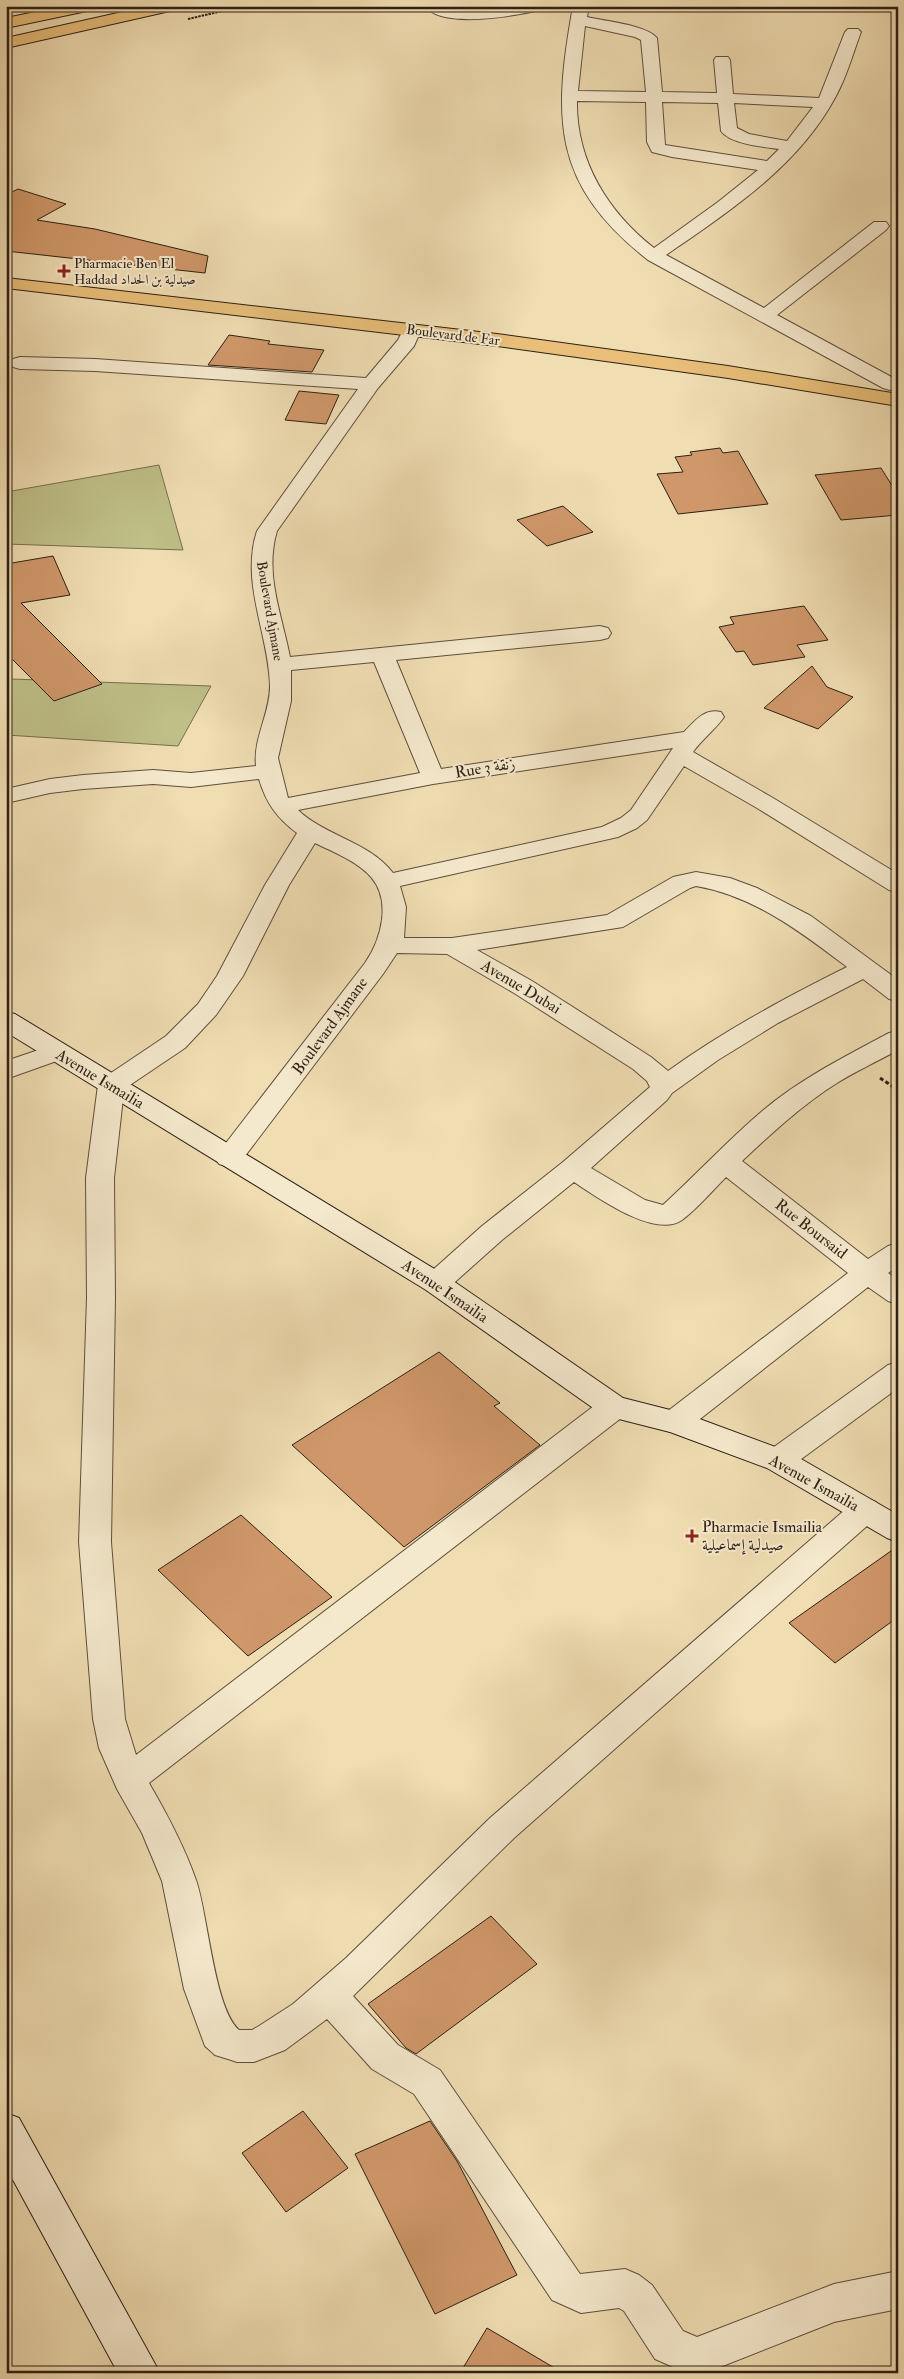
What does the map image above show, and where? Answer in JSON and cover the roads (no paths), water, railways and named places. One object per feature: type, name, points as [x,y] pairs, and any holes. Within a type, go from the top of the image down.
[{"type":"highway","points":[[6,10],[32,6]]},
{"type":"highway","points":[[6,23],[87,6]]},
{"type":"highway","points":[[6,37],[160,6]]},
{"type":"highway","points":[[6,43],[170,6]]},
{"type":"highway","name":"Boulevard de Far","points":[[6,271],[610,342],[895,390]]},
{"type":"highway","name":"Boulevard de Far","points":[[6,283],[507,341],[728,372],[895,390]]},
{"type":"street","points":[[432,6],[455,14],[474,16],[539,6]]},
{"type":"street","points":[[772,167],[660,149],[655,142],[654,97],[649,38],[580,13],[569,110],[572,138],[584,177],[616,224],[637,244],[654,256],[895,390]]},
{"type":"street","points":[[654,256],[724,207],[793,147],[824,103],[853,32]]},
{"type":"street","points":[[722,60],[728,129],[731,133],[745,138],[793,147]]},
{"type":"street","points":[[570,96],[725,98],[824,103]]},
{"type":"street","points":[[764,317],[880,226]]},
{"type":"street","name":"Boulevard Ajmane","points":[[230,1158],[307,1058],[389,945],[394,922],[394,902],[386,882],[371,865],[311,830],[286,813],[281,806],[269,771],[267,753],[280,700],[279,665],[276,641],[260,571],[262,543],[267,531],[371,384],[407,342],[412,330]]},
{"type":"street","points":[[20,363],[95,365],[371,384]]},
{"type":"street","points":[[279,665],[600,633]]},
{"type":"street","points":[[383,656],[433,776]]},
{"type":"street","points":[[386,882],[621,828],[639,815],[685,746],[713,717]]},
{"type":"street","points":[[685,746],[765,803],[898,885]]},
{"type":"street","name":"Rue 3 زنقة","points":[[281,806],[433,776],[685,746]]},
{"type":"street","points":[[6,796],[50,786],[83,782],[153,777],[191,780],[269,771]]},
{"type":"street","points":[[311,830],[279,882],[238,961],[218,994],[194,1024],[157,1056],[111,1085],[100,1178],[102,1297],[95,1542],[109,1719],[116,1748],[129,1779],[158,1828],[179,1881],[202,1989],[218,2034],[228,2043],[237,2046],[254,2046],[272,2038],[306,2015],[359,1969],[502,1828],[865,1510]]},
{"type":"street","points":[[452,946],[614,922],[682,882],[696,879],[721,884],[748,893],[802,921],[898,993]]},
{"type":"street","name":"Avenue Dubai","points":[[389,945],[452,946],[523,987],[642,1063],[658,1076],[663,1087]]},
{"type":"street","points":[[436,1283],[492,1233],[573,1169],[658,1094],[663,1087],[709,1054],[769,1017],[864,968]]},
{"type":"street","name":"Avenue Ismailia","points":[[6,1020],[436,1283],[614,1407],[675,1422],[778,1460],[898,1530]]},
{"type":"street","points":[[573,1169],[644,1211],[663,1216],[673,1213],[770,1119],[828,1078],[898,1039]]},
{"type":"street","points":[[6,1071],[56,1052]]},
{"type":"street","name":"Rue Boursaid","points":[[725,1162],[867,1274],[898,1294]]},
{"type":"street","points":[[675,1422],[867,1274],[898,1253]]},
{"type":"street","points":[[778,1460],[898,1373]]},
{"type":"street","points":[[129,1779],[614,1407]]},
{"type":"street","points":[[329,1995],[385,2057],[428,2082],[566,2287],[581,2294],[625,2288],[638,2298],[669,2345],[696,2357],[834,2303],[898,2290]]},
{"type":"street","points":[[6,2130],[140,2373]]},
{"type":"place","name":"Pharmacie Ben El Haddad صيدلية بن الحداد","points":[[64,271]]},
{"type":"place","name":"Pharmacie Ismailia صيدلية إسماعيلية","points":[[692,1536]]}]
